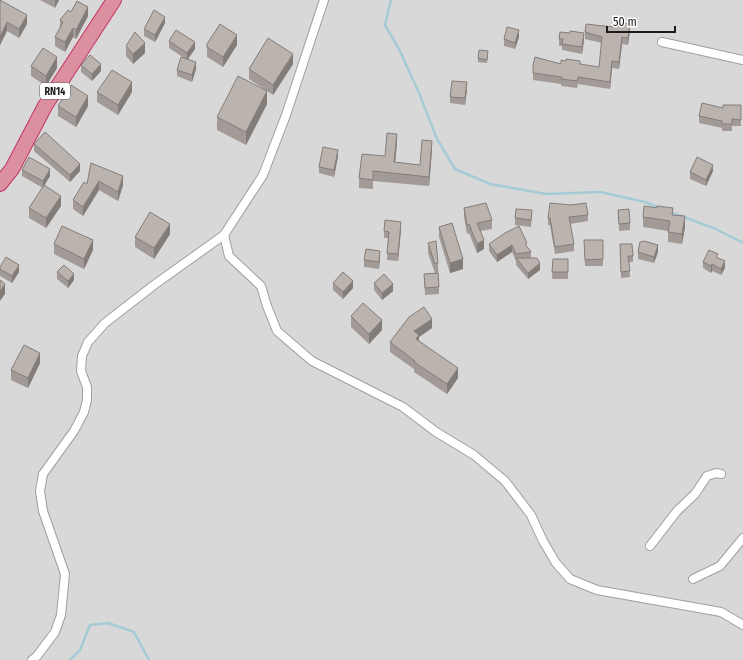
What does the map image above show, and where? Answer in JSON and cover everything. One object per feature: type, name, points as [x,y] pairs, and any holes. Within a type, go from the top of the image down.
[{"type":"highway","name":"RN14","points":[[0,184],[12,170],[45,106],[114,0]]},
{"type":"street","points":[[32,660],[37,656],[55,632],[62,615],[65,574],[43,510],[40,490],[43,474],[74,431],[84,412],[87,400],[87,387],[81,371],[82,356],[88,342],[105,323],[154,285],[224,235],[263,175],[286,115],[324,0]]},
{"type":"street","points":[[662,42],[743,60]]},
{"type":"street","points":[[224,235],[229,256],[261,286],[266,306],[278,332],[312,361],[403,407],[436,432],[474,455],[505,481],[531,515],[542,541],[556,563],[570,579],[597,590],[721,612],[743,625]]},
{"type":"street","points":[[650,546],[677,511],[695,494],[707,476],[716,473],[721,474]]},
{"type":"street","points":[[693,579],[720,566],[743,538]]},
{"type":"shaded area","points":[[0,0],[743,0],[743,660],[0,660]]},
{"type":"building","points":[[0,0],[27,15],[19,29],[7,22],[0,37]]},
{"type":"building","points":[[77,1],[88,7],[76,30],[73,28],[65,42],[55,37],[63,22],[60,20],[68,10],[71,12]]},
{"type":"building","points":[[154,10],[165,17],[155,35],[144,29]]},
{"type":"building","points":[[613,21],[630,24],[628,38],[622,37],[619,62],[612,61],[610,82],[578,77],[577,81],[561,79],[562,77],[533,73],[535,57],[561,64],[561,60],[566,61],[566,59],[580,61],[580,64],[599,67],[602,37],[585,32],[586,24],[613,27]]},
{"type":"building","points":[[220,24],[237,35],[223,57],[207,47],[207,44]]},
{"type":"building","points":[[507,27],[519,30],[515,43],[504,39]]},
{"type":"building","points":[[176,30],[195,42],[187,53],[169,41]]},
{"type":"building","points":[[570,31],[584,33],[582,47],[562,44],[563,39],[559,39],[560,32],[570,33]]},
{"type":"building","points":[[135,32],[145,43],[133,54],[126,46]]},
{"type":"building","points":[[268,38],[293,54],[273,85],[249,69]]},
{"type":"building","points":[[43,48],[57,57],[46,76],[31,66]]},
{"type":"building","points":[[479,50],[488,51],[487,60],[478,58]]},
{"type":"building","points":[[90,55],[101,64],[92,74],[81,65]]},
{"type":"building","points":[[181,57],[196,62],[192,75],[177,70]]},
{"type":"building","points":[[112,70],[132,82],[118,105],[97,92]]},
{"type":"building","points":[[238,76],[267,91],[246,132],[217,117]]},
{"type":"building","points":[[452,81],[467,82],[465,98],[450,97]]},
{"type":"building","points":[[71,85],[88,96],[76,117],[58,106]]},
{"type":"building","points":[[702,103],[723,108],[723,105],[741,105],[741,120],[732,119],[732,124],[722,124],[722,121],[699,116]]},
{"type":"building","points":[[45,132],[80,164],[70,175],[34,144]]},
{"type":"building","points":[[387,133],[397,134],[394,162],[420,165],[422,140],[432,141],[429,177],[373,171],[373,180],[359,178],[362,154],[385,156]]},
{"type":"building","points":[[323,147],[338,150],[334,170],[319,167]]},
{"type":"building","points":[[29,157],[50,169],[43,181],[22,170]]},
{"type":"building","points":[[697,157],[713,165],[706,180],[690,172]]},
{"type":"building","points":[[91,163],[123,176],[118,192],[99,181],[83,207],[73,200],[84,182],[87,184]]},
{"type":"building","points":[[44,185],[61,196],[46,218],[29,208]]},
{"type":"building","points":[[486,203],[492,220],[477,223],[484,240],[477,244],[469,224],[467,225],[464,208]]},
{"type":"building","points":[[550,203],[571,205],[586,203],[588,215],[569,217],[574,244],[555,247],[550,218],[548,218]]},
{"type":"building","points":[[644,206],[673,208],[672,215],[685,216],[682,234],[668,232],[670,221],[643,217]]},
{"type":"building","points":[[516,209],[532,210],[531,220],[515,218]]},
{"type":"building","points":[[629,209],[630,223],[619,224],[618,210]]},
{"type":"building","points":[[150,212],[170,224],[154,248],[135,237]]},
{"type":"building","points":[[385,220],[401,222],[398,254],[387,253],[389,232],[384,231]]},
{"type":"building","points":[[452,223],[463,259],[450,263],[439,227]]},
{"type":"building","points":[[62,226],[93,240],[84,259],[54,244]]},
{"type":"building","points":[[519,226],[527,243],[525,244],[531,252],[516,254],[512,245],[497,255],[489,244],[505,233]]},
{"type":"building","points":[[584,240],[603,240],[603,259],[585,260]]},
{"type":"building","points":[[436,241],[438,263],[435,264],[428,243]]},
{"type":"building","points":[[644,241],[658,245],[654,257],[638,252],[640,242]]},
{"type":"building","points":[[620,244],[632,244],[633,256],[628,256],[630,271],[621,272]]},
{"type":"building","points":[[366,249],[380,251],[379,262],[364,260]]},
{"type":"building","points":[[709,250],[718,254],[716,257],[725,261],[721,269],[712,264],[711,266],[703,262]]},
{"type":"building","points":[[6,257],[19,265],[12,276],[0,269]]},
{"type":"building","points":[[516,258],[537,258],[540,263],[528,273]]},
{"type":"building","points":[[553,259],[568,259],[568,272],[552,272]]},
{"type":"building","points":[[64,265],[74,274],[68,281],[57,272]]},
{"type":"building","points":[[343,272],[353,281],[343,292],[333,283]]},
{"type":"building","points":[[438,273],[439,287],[425,288],[424,274]]},
{"type":"building","points":[[384,274],[393,284],[382,293],[374,283]]},
{"type":"building","points":[[0,280],[5,284],[0,291]]},
{"type":"building","points":[[363,303],[382,320],[369,334],[351,316]]},
{"type":"building","points":[[424,307],[432,319],[414,331],[419,335],[416,339],[458,368],[447,384],[414,362],[415,361],[390,342],[409,317]]},
{"type":"building","points":[[24,345],[40,353],[28,378],[11,370]]},
{"type":"waterway","points":[[391,0],[385,25],[399,49],[419,93],[437,139],[455,169],[490,184],[546,194],[600,192],[645,202],[660,208]]},
{"type":"waterway","points":[[670,212],[716,229],[743,243]]},
{"type":"waterway","points":[[70,660],[80,650],[90,625],[108,623],[134,632],[149,660]]}]
